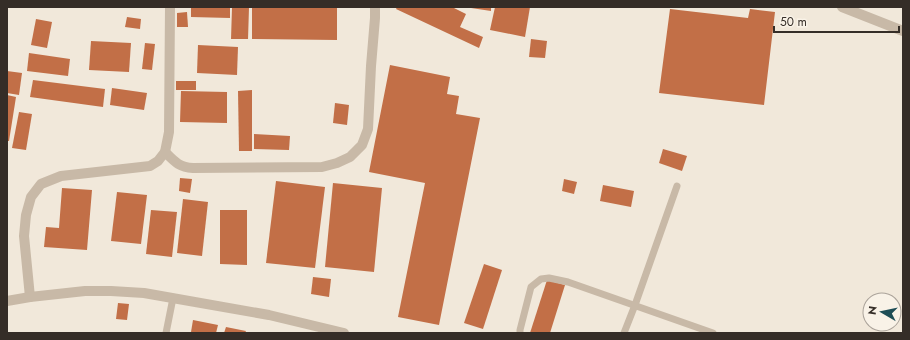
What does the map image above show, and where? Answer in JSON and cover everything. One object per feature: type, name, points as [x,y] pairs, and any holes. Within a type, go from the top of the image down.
[{"type":"street","points":[[30,298],[24,236],[26,215],[31,196],[41,184],[61,176],[150,166],[158,161],[165,152],[169,132],[170,7]]},
{"type":"street","points":[[165,152],[177,164],[185,168],[322,168],[350,157],[362,145],[368,129],[375,7]]},
{"type":"street","points":[[842,7],[903,31]]},
{"type":"street","points":[[7,301],[85,291],[144,293],[269,315],[344,333]]},
{"type":"lane","points":[[624,333],[677,186]]},
{"type":"lane","points":[[520,333],[531,287],[541,279],[549,278],[568,282],[713,333]]},
{"type":"lane","points":[[166,333],[173,298]]},
{"type":"building","points":[[191,7],[230,7],[230,18],[191,17]]},
{"type":"building","points":[[232,7],[249,7],[248,39],[231,39]]},
{"type":"building","points":[[252,7],[337,7],[337,40],[252,39]]},
{"type":"building","points":[[397,7],[452,7],[466,14],[460,27],[483,37],[479,48],[396,9]]},
{"type":"building","points":[[491,7],[491,11],[471,8]]},
{"type":"building","points":[[495,7],[530,7],[525,37],[490,30]]},
{"type":"building","points":[[670,9],[748,18],[750,9],[775,12],[764,105],[659,93]]},
{"type":"building","points":[[187,12],[188,27],[177,27],[177,13]]},
{"type":"building","points":[[127,17],[141,19],[140,29],[125,27]]},
{"type":"building","points":[[36,19],[52,22],[47,48],[31,45]]},
{"type":"building","points":[[531,39],[547,41],[545,58],[529,57]]},
{"type":"building","points":[[91,41],[131,43],[129,72],[89,70]]},
{"type":"building","points":[[145,43],[155,44],[152,70],[142,69]]},
{"type":"building","points":[[198,45],[238,47],[237,75],[197,73]]},
{"type":"building","points":[[29,53],[70,59],[68,76],[27,71]]},
{"type":"building","points":[[390,65],[450,77],[447,94],[459,96],[456,114],[480,118],[439,325],[398,317],[425,183],[369,172]]},
{"type":"building","points":[[7,71],[22,73],[19,95],[7,93]]},
{"type":"building","points":[[33,80],[105,89],[103,107],[30,97]]},
{"type":"building","points":[[176,81],[196,81],[196,90],[176,90]]},
{"type":"building","points":[[112,88],[147,93],[144,110],[110,105]]},
{"type":"building","points":[[252,90],[252,151],[239,151],[238,91]]},
{"type":"building","points":[[181,91],[227,92],[227,123],[180,122]]},
{"type":"building","points":[[7,95],[16,97],[9,141],[7,141]]},
{"type":"building","points":[[335,103],[349,105],[347,125],[333,123]]},
{"type":"building","points":[[19,112],[32,114],[26,150],[12,148]]},
{"type":"building","points":[[254,134],[290,136],[289,150],[254,149]]},
{"type":"building","points":[[663,149],[687,156],[682,171],[659,163]]},
{"type":"building","points":[[180,178],[192,179],[190,193],[179,191]]},
{"type":"building","points":[[564,179],[577,182],[574,194],[562,191]]},
{"type":"building","points":[[276,181],[325,187],[315,268],[266,263]]},
{"type":"building","points":[[333,183],[382,188],[374,272],[325,267]]},
{"type":"building","points":[[603,185],[634,191],[631,207],[600,201]]},
{"type":"building","points":[[62,188],[92,190],[87,250],[44,247],[46,227],[59,228]]},
{"type":"building","points":[[117,192],[147,195],[141,244],[111,241]]},
{"type":"building","points":[[183,199],[208,202],[202,256],[177,253]]},
{"type":"building","points":[[151,210],[177,212],[172,257],[146,254]]},
{"type":"building","points":[[220,210],[247,210],[247,265],[220,264]]},
{"type":"building","points":[[484,264],[502,270],[483,329],[464,323]]},
{"type":"building","points":[[313,277],[331,279],[329,297],[311,294]]},
{"type":"building","points":[[547,280],[565,285],[550,333],[530,333]]},
{"type":"building","points":[[118,303],[129,304],[127,320],[116,319]]},
{"type":"building","points":[[193,320],[218,325],[216,333],[191,332]]},
{"type":"building","points":[[226,327],[246,331],[245,333],[224,333]]}]
